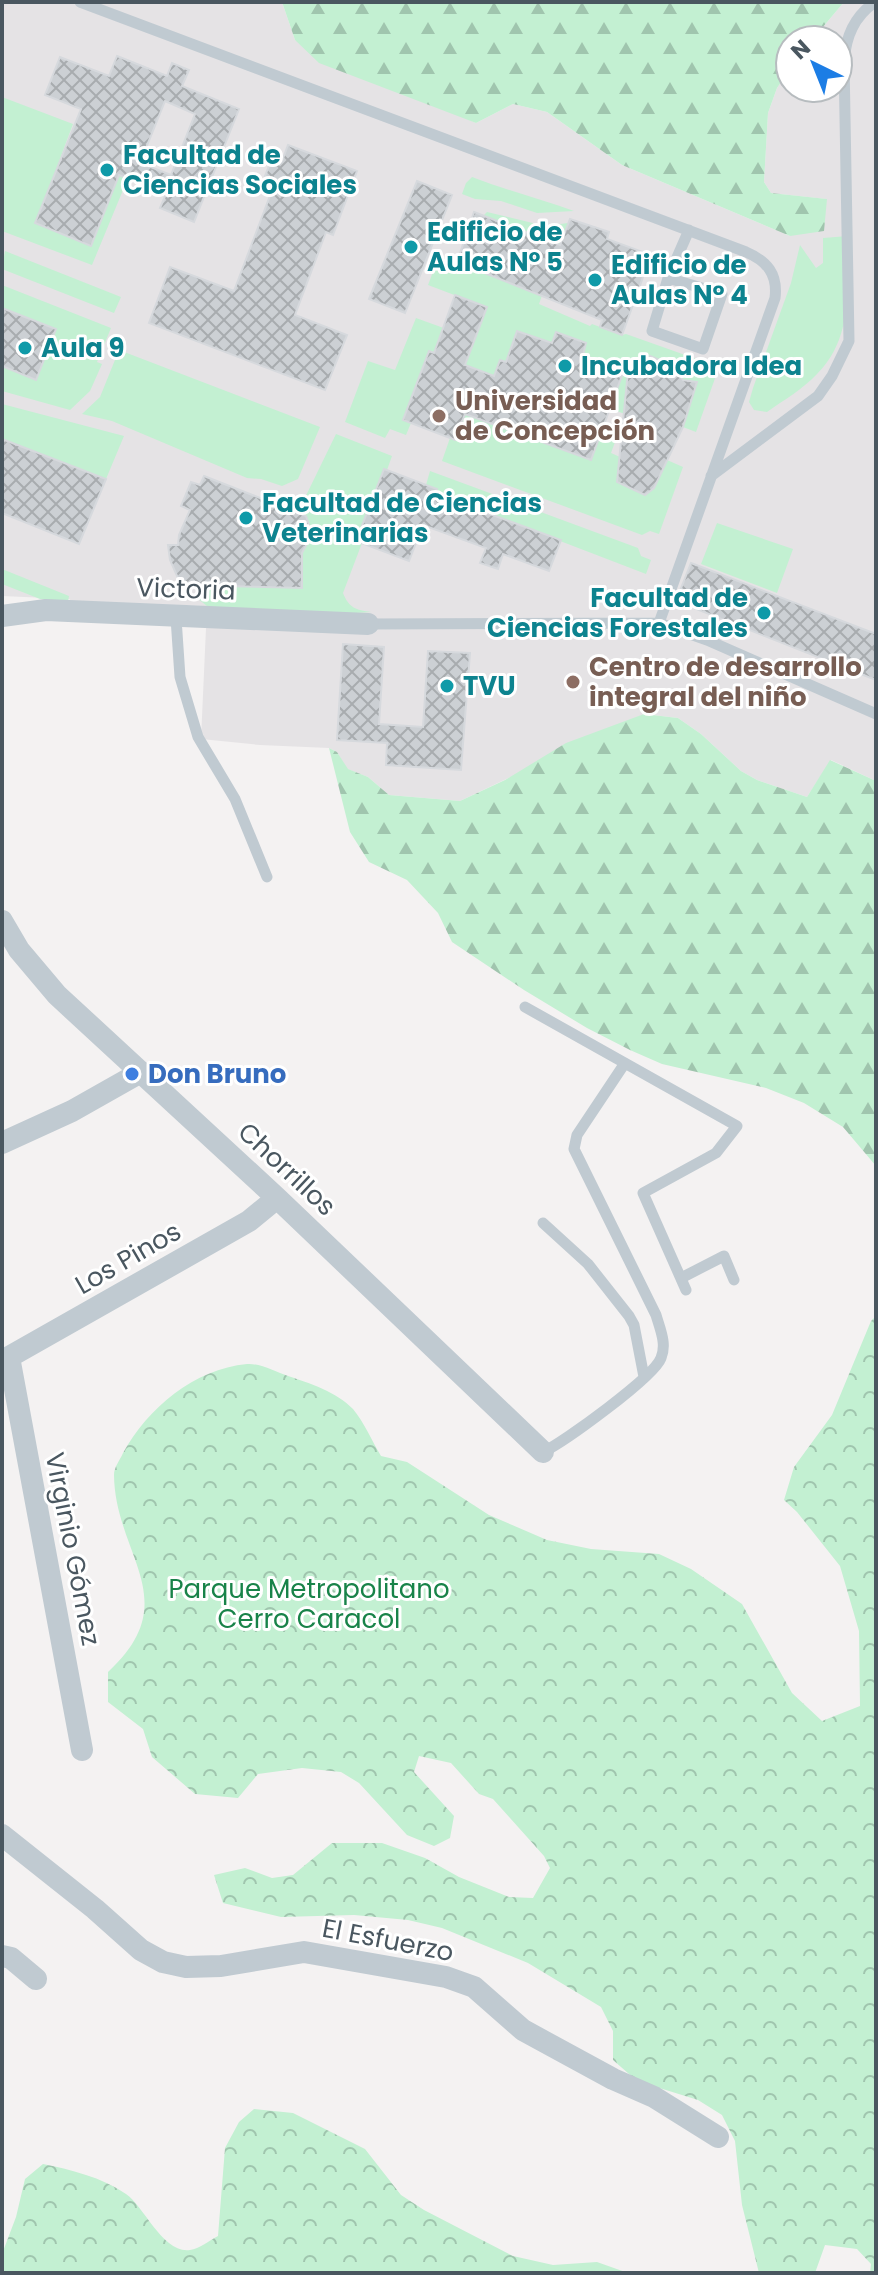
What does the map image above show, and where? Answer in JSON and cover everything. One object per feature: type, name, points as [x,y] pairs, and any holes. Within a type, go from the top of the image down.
[{"type":"street","name":"Victoria","points":[[2,616],[46,610],[368,624]]},
{"type":"street","name":"Chorrillos","points":[[2,921],[19,950],[57,995],[277,1198],[543,1452]]},
{"type":"street","points":[[2,1143],[72,1111],[141,1072]]},
{"type":"street","name":"Los Pinos","points":[[6,1359],[249,1221],[277,1198]]},
{"type":"street","name":"Virginio Gómez","points":[[6,1359],[82,1750]]},
{"type":"street","name":"El Esfuerzo","points":[[2,1835],[141,1950],[163,1962],[186,1967],[221,1966],[304,1952],[446,1977],[474,1987],[523,2030],[613,2079],[654,2097],[718,2137]]},
{"type":"street","points":[[2,1956],[11,1958],[36,1979]]},
{"type":"lane","points":[[80,2],[98,5],[689,230],[755,256],[772,272],[775,298],[659,623]]},
{"type":"lane","points":[[710,477],[818,396],[849,341],[844,61],[846,38],[864,11],[875,2]]},
{"type":"lane","points":[[668,278],[722,294],[703,349],[652,331],[668,278],[689,230]]},
{"type":"lane","points":[[176,618],[180,677],[198,737],[235,799],[267,877]]},
{"type":"lane","points":[[368,624],[659,623],[707,640],[876,714]]},
{"type":"lane","points":[[525,1007],[737,1126],[716,1153],[643,1193],[683,1284],[724,1256],[734,1280]]},
{"type":"lane","points":[[543,1452],[568,1438],[655,1369],[662,1356],[664,1342],[656,1315],[574,1149],[577,1135],[625,1063]]},
{"type":"lane","points":[[543,1223],[581,1256],[629,1316],[634,1325],[644,1377]]},
{"type":"shaded area","name":"Universidad de Concepción","points":[[2,2],[282,2],[295,40],[476,123],[513,104],[547,112],[622,165],[790,236],[826,199],[771,193],[764,182],[768,113],[774,96],[774,104],[854,104],[854,24],[825,24],[844,2],[876,2],[876,781],[831,760],[807,797],[757,780],[741,771],[701,734],[678,718],[644,714],[460,801],[389,795],[368,777],[347,769],[337,752],[329,748],[201,739],[207,606],[73,602],[69,599],[2,596]]},
{"type":"green space","points":[[282,2],[844,2],[825,24],[774,24],[774,96],[768,113],[764,182],[771,193],[827,199],[824,231],[790,236],[622,165],[547,112],[513,104],[476,123],[319,63],[295,40]]},
{"type":"green space","points":[[2,97],[73,124],[36,223],[91,245],[119,175],[128,178],[92,265],[2,231]]},
{"type":"green space","points":[[472,177],[574,211],[537,213],[501,201],[475,199],[462,194]]},
{"type":"green space","points":[[487,212],[545,226],[568,223],[539,304],[590,326],[626,334],[719,367],[696,432],[683,427],[696,383],[683,380],[650,357],[632,408],[625,414],[600,405],[623,369],[564,348],[554,339],[552,343],[517,331],[484,420],[591,460],[604,426],[619,431],[611,453],[620,457],[617,482],[644,495],[654,488],[667,460],[683,467],[659,534],[650,531],[642,535],[442,461],[450,438],[456,439],[481,371],[429,351],[403,419],[411,423],[406,435],[390,429],[385,438],[345,422],[368,361],[395,370],[416,318],[474,339],[486,307],[428,285],[439,256],[527,290],[483,216]]},
{"type":"green space","points":[[848,236],[846,309],[843,327],[829,360],[806,385],[767,412],[754,410],[749,402],[791,283],[800,245],[816,268],[823,263],[823,238]]},
{"type":"green space","points":[[5,251],[121,297],[114,313],[2,269]]},
{"type":"green space","points":[[2,285],[111,328],[97,362],[102,364],[90,391],[70,410],[2,391]]},
{"type":"green space","points":[[119,350],[320,427],[298,479],[282,486],[247,478],[112,421],[82,414],[100,397]]},
{"type":"green space","points":[[2,404],[124,436],[106,479],[2,439]]},
{"type":"green space","points":[[336,434],[392,456],[356,540],[362,543],[343,593],[354,607],[371,612],[299,617],[207,606],[197,598],[197,585],[302,588],[302,566],[289,560],[305,549],[312,534],[304,521],[306,516],[298,512]]},
{"type":"green space","points":[[430,471],[638,548],[641,556],[651,560],[646,574],[435,493],[426,485]]},
{"type":"green space","points":[[717,523],[793,549],[777,593],[701,564]]},
{"type":"green space","points":[[2,569],[69,596],[68,602],[40,599],[2,584]]},
{"type":"green space","points":[[644,714],[678,718],[701,734],[741,771],[757,780],[807,797],[830,760],[876,781],[876,1166],[843,1127],[804,1103],[766,1088],[662,1064],[630,1050],[524,990],[452,942],[438,913],[407,880],[369,862],[350,832],[329,748],[337,752],[348,769],[368,777],[389,795],[460,801],[505,780],[566,743]]},
{"type":"green space","name":"Parque Metropolitano Cerro Caracol","points":[[876,1316],[876,2273],[870,2273],[871,2264],[857,2249],[825,2245],[815,2273],[759,2273],[742,2205],[735,2141],[722,2115],[698,2100],[637,2081],[613,2060],[613,2031],[601,2007],[528,1963],[442,1928],[408,1920],[354,1915],[281,1917],[223,1903],[214,1875],[245,1868],[272,1878],[293,1875],[332,1843],[382,1843],[425,1858],[459,1877],[509,1897],[533,1898],[550,1868],[544,1856],[493,1799],[479,1794],[451,1763],[419,1756],[414,1772],[454,1816],[450,1838],[434,1846],[407,1835],[359,1783],[341,1772],[302,1768],[258,1774],[238,1798],[195,1794],[152,1757],[143,1729],[108,1702],[108,1672],[131,1646],[142,1622],[144,1599],[141,1577],[117,1504],[114,1472],[133,1436],[145,1421],[191,1382],[227,1367],[252,1364],[268,1368],[339,1398],[357,1414],[381,1456],[407,1462],[489,1515],[547,1540],[591,1549],[659,1554],[691,1569],[742,1604],[792,1693],[822,1721],[860,1706],[859,1631],[840,1566],[784,1500],[794,1467],[832,1415],[871,1321]]},
{"type":"green space","points":[[254,2109],[293,2113],[365,2149],[401,2195],[513,2256],[553,2265],[597,2262],[628,2273],[2,2273],[2,2254],[16,2217],[25,2179],[43,2164],[96,2179],[126,2194],[163,2237],[180,2249],[193,2249],[218,2236],[225,2148],[239,2122]]},
{"type":"building","points":[[117,56],[167,76],[172,63],[189,70],[182,86],[239,109],[194,222],[160,208],[166,194],[119,175],[91,246],[35,223],[81,109],[45,95],[60,57],[109,76]],"holes":[[[165,101],[195,114],[171,175],[140,163]]]},
{"type":"building","points":[[288,145],[357,171],[333,235],[326,232],[295,315],[347,335],[325,390],[149,323],[170,267],[234,291],[271,193],[260,189],[272,158],[282,161]]},
{"type":"building","name":"Edificio de Aulas Nº 5","points":[[417,181],[452,195],[405,313],[369,299]]},
{"type":"building","name":"Edificio de Aulas N° 4","points":[[474,212],[560,245],[570,219],[609,232],[607,239],[651,255],[622,335],[600,327],[602,320],[457,262]]},
{"type":"building","points":[[455,295],[487,307],[465,365],[494,376],[500,360],[506,362],[517,331],[552,343],[556,332],[586,343],[583,355],[624,370],[591,460],[465,414],[455,440],[403,420],[429,351],[434,353]]},
{"type":"building","name":"Aula 9","points":[[2,308],[56,329],[36,380],[2,366]]},
{"type":"building","points":[[650,356],[672,365],[683,380],[697,382],[683,427],[654,488],[645,495],[617,482],[628,371],[643,377]]},
{"type":"building","points":[[2,439],[106,479],[79,544],[2,513]]},
{"type":"building","points":[[384,469],[437,489],[435,494],[561,540],[549,571],[503,554],[498,569],[480,563],[486,548],[423,525],[409,561],[356,541]]},
{"type":"building","points":[[204,476],[306,516],[312,534],[302,553],[302,588],[181,585],[170,560],[168,545],[178,545],[190,510],[181,506],[191,482],[200,485]]},
{"type":"building","name":"Facultad de Ciencias Forestales","points":[[691,563],[876,634],[876,680],[676,601]]},
{"type":"building","points":[[343,644],[384,647],[379,724],[423,727],[428,651],[470,653],[461,770],[386,765],[387,743],[337,740]]},
{"type":"place","name":"Facultad de Ciencias Sociales","points":[[107,170]]},
{"type":"place","name":"Edificio de Aulas Nº 5","points":[[411,247]]},
{"type":"place","name":"Edificio de Aulas N° 4","points":[[595,280]]},
{"type":"place","name":"Aula 9","points":[[25,348]]},
{"type":"place","name":"Incubadora Idea","points":[[565,366]]},
{"type":"place","name":"Universidad de Concepción","points":[[439,416]]},
{"type":"place","name":"Facultad de Ciencias Veterinarias","points":[[246,518]]},
{"type":"place","name":"Facultad de Ciencias Forestales","points":[[764,613]]},
{"type":"place","name":"Centro de desarrollo integral del niño","points":[[573,682]]},
{"type":"place","name":"TVU","points":[[447,686]]},
{"type":"place","name":"Don Bruno","points":[[132,1074]]}]
